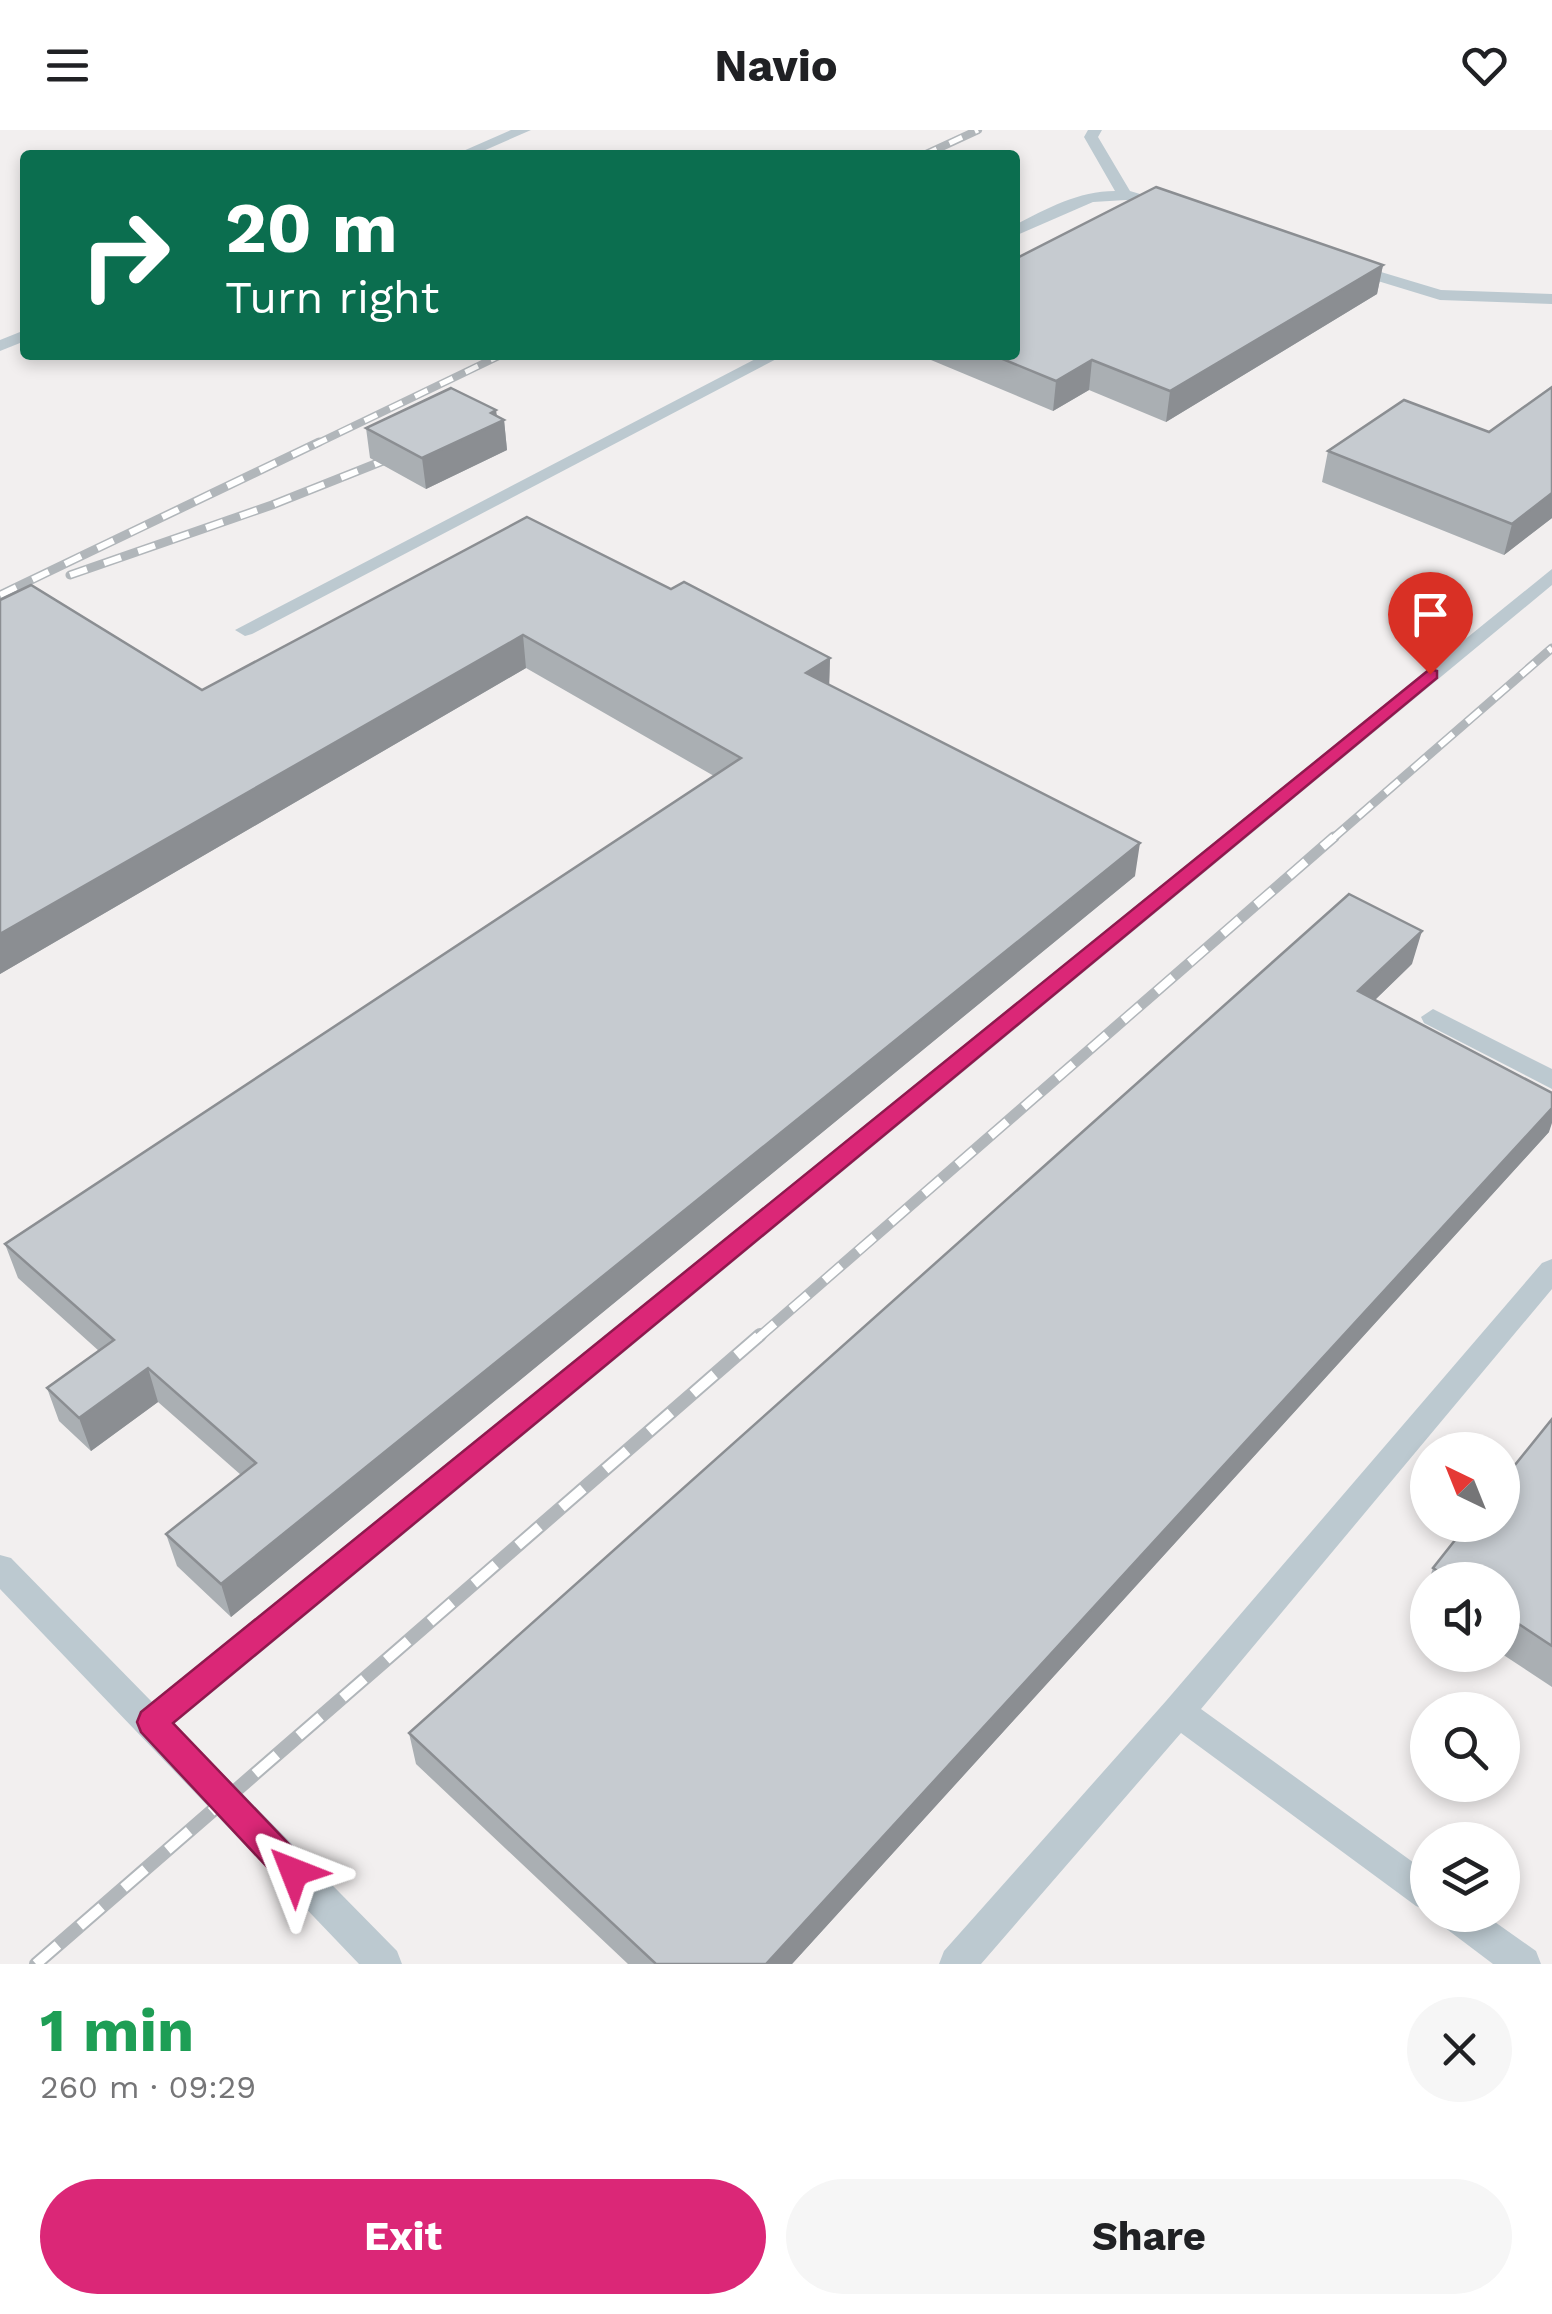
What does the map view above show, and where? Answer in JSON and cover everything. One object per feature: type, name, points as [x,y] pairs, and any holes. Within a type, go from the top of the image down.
[{"type":"lane","points":[[474,150],[524,130]]},
{"type":"lane","points":[[1095,130],[1090,137],[1093,146],[1123,192]]},
{"type":"lane","points":[[1020,228],[1069,203],[1123,192],[1193,214]]},
{"type":"lane","points":[[1336,263],[1440,295],[1552,299]]},
{"type":"lane","points":[[245,630],[766,360]]},
{"type":"lane","points":[[152,1722],[1552,575]]},
{"type":"lane","points":[[1432,1017],[1552,1080]]},
{"type":"lane","points":[[956,1964],[1178,1712],[1552,1270]]},
{"type":"lane","points":[[0,1568],[384,1964]]},
{"type":"lane","points":[[1178,1712],[1410,1881]]},
{"type":"lane","points":[[1479,1932],[1523,1964]]},
{"type":"building","points":[[1156,187],[1383,265],[1170,391],[1092,360],[1056,381],[1005,360],[1020,360],[1020,256]]},
{"type":"building","points":[[1552,387],[1552,493],[1512,524],[1328,451],[1404,400],[1489,432]]},
{"type":"building","points":[[451,388],[496,410],[491,413],[504,420],[422,458],[366,428]]},
{"type":"building","points":[[527,517],[671,589],[684,582],[830,658],[806,673],[1140,843],[221,1584],[166,1534],[256,1463],[148,1368],[79,1418],[47,1388],[114,1340],[5,1244],[741,758],[523,635],[0,934],[0,600],[31,585],[202,690]]},
{"type":"building","points":[[1349,894],[1422,931],[1358,991],[1552,1093],[1552,1108],[766,1964],[656,1964],[409,1733]]},
{"type":"building","points":[[1552,1419],[1552,1646],[1520,1625],[1520,1562],[1438,1562],[1454,1542],[1520,1542],[1520,1459]]},
{"type":"railway","points":[[935,150],[978,130]]},
{"type":"railway","points":[[314,445],[491,360]]},
{"type":"railway","points":[[0,595],[319,442]]},
{"type":"railway","points":[[70,575],[272,505],[403,453]]},
{"type":"railway","points":[[1331,840],[1552,648]]},
{"type":"railway","points":[[758,1338],[1334,837]]},
{"type":"railway","points":[[36,1964],[760,1335]]},
{"type":"route","points":[[294,1872],[152,1722],[1430,674]]}]
